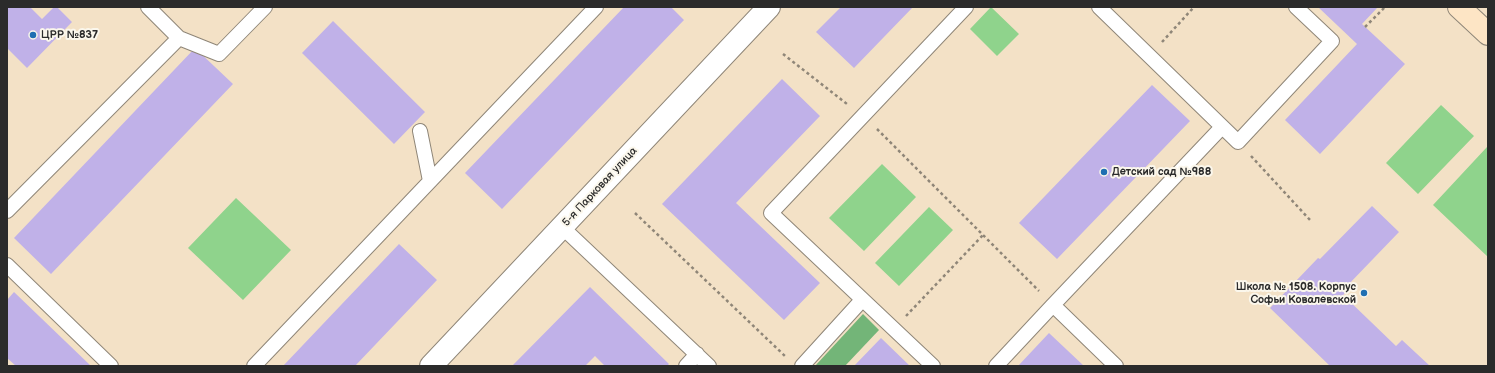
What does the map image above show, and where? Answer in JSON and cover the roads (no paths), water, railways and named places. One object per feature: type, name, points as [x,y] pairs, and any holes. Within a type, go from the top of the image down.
[{"type":"main road","points":[[1460,7],[1488,34]]},
{"type":"street","name":"5-я Парковая улица","points":[[431,366],[769,7]]},
{"type":"lane","points":[[148,7],[179,38],[219,54],[266,7]]},
{"type":"lane","points":[[254,366],[596,7]]},
{"type":"lane","points":[[933,366],[771,213],[966,7]]},
{"type":"lane","points":[[1099,7],[1238,142],[1332,41],[1296,7]]},
{"type":"lane","points":[[7,211],[179,38]]},
{"type":"lane","points":[[996,366],[1222,127]]},
{"type":"lane","points":[[420,131],[430,181]]},
{"type":"lane","points":[[562,228],[709,366]]},
{"type":"lane","points":[[7,265],[111,366]]},
{"type":"lane","points":[[796,363],[862,300]]},
{"type":"lane","points":[[1053,305],[1116,366]]},
{"type":"lane","points":[[686,366],[697,354]]},
{"type":"place","name":"ЦРР №837","points":[[33,35]]},
{"type":"place","name":"Детский сад №988","points":[[1104,172]]},
{"type":"place","name":"Школа № 1508. Корпус Софьи Ковалевской","points":[[1364,293]]}]
